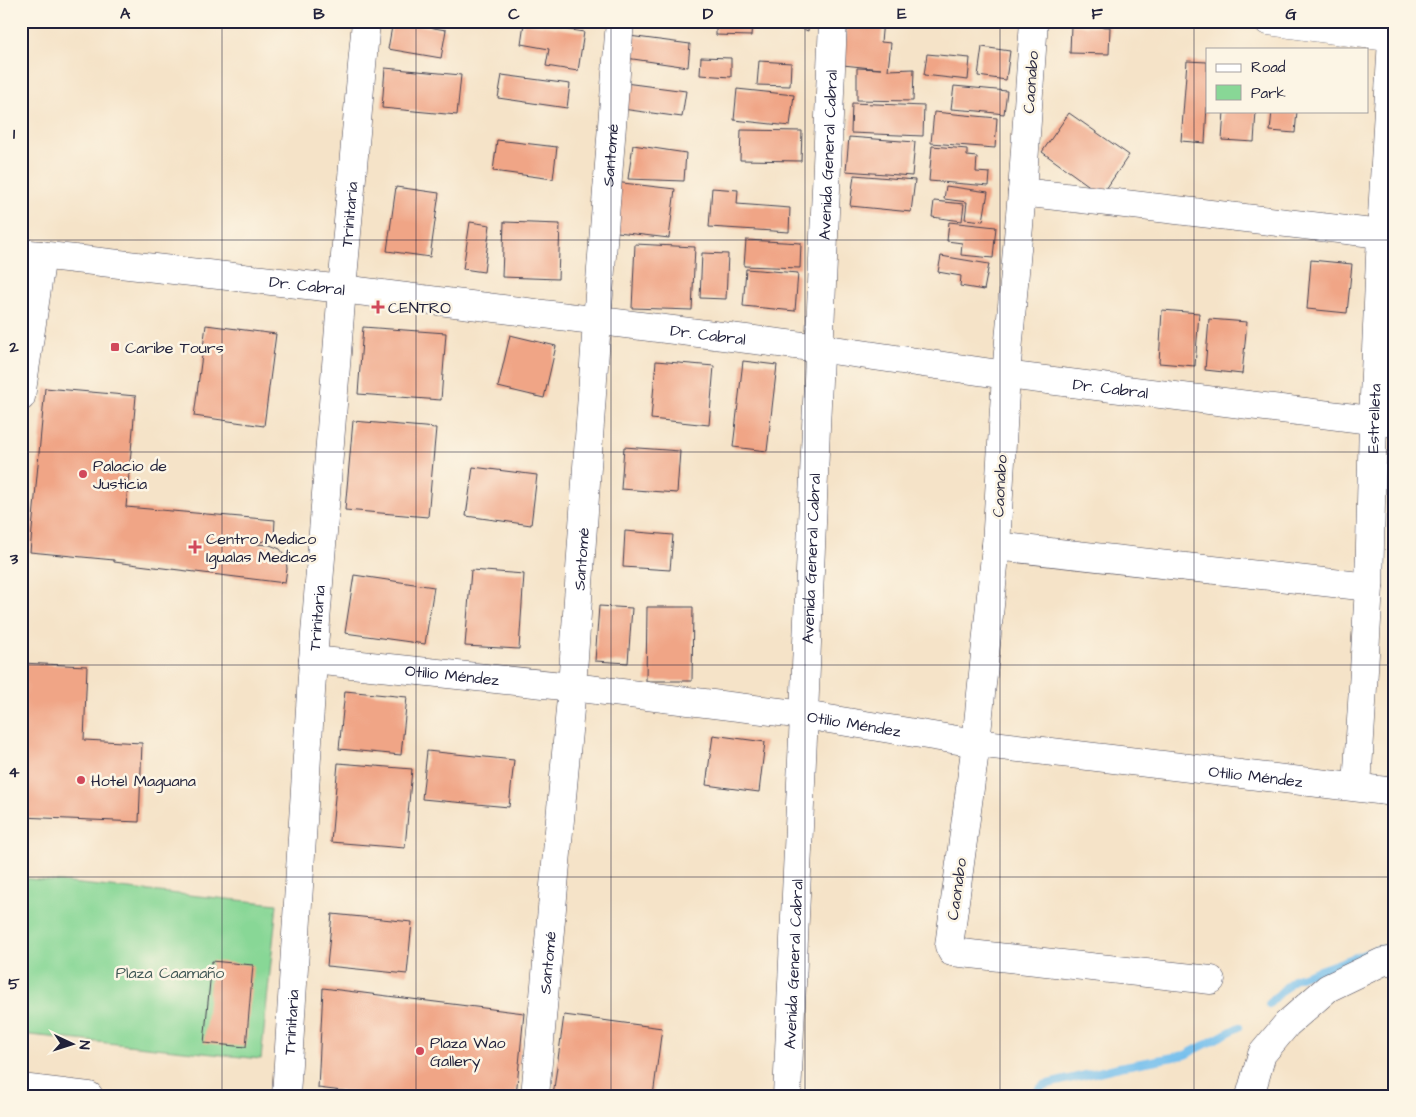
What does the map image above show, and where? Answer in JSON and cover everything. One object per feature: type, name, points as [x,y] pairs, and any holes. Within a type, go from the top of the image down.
[{"type":"street","name":"Trinitaria","points":[[286,1096],[313,660],[342,289],[366,21]]},
{"type":"street","name":"Santomé","points":[[535,1096],[572,687],[620,21]]},
{"type":"street","name":"Avenida General Cabral","points":[[786,1096],[833,21]]},
{"type":"street","name":"Caonabo","points":[[1034,21],[1022,192],[1006,375],[996,546],[976,743],[949,946],[952,952],[1211,980]]},
{"type":"street","points":[[1268,21],[1394,32]]},
{"type":"street","name":"Estrelleta","points":[[1357,787],[1369,587],[1384,421],[1381,234],[1394,32]]},
{"type":"street","points":[[1022,192],[1381,234]]},
{"type":"street","name":"Dr. Cabral","points":[[32,254],[342,289],[819,348],[1006,375],[1384,421]]},
{"type":"street","points":[[21,398],[32,254]]},
{"type":"street","points":[[996,546],[1369,587]]},
{"type":"street","name":"Otilio Méndez","points":[[313,660],[572,687],[804,715],[976,743],[1395,792]]},
{"type":"street","points":[[1250,1096],[1262,1054],[1287,1024],[1328,988],[1382,962],[1395,960]]},
{"type":"street","points":[[21,1088],[89,1096]]},
{"type":"green space","name":"Plaza Caamaño","points":[[21,878],[277,904],[261,1059],[21,1034]]},
{"type":"building","points":[[393,21],[446,30],[441,58],[388,49]]},
{"type":"building","points":[[556,21],[581,21],[580,26]]},
{"type":"building","points":[[716,21],[752,21],[751,36],[716,35]]},
{"type":"building","points":[[783,21],[809,21],[808,31]]},
{"type":"building","points":[[848,21],[883,21],[881,42],[891,43],[888,70],[914,69],[913,101],[857,100],[857,68],[881,69],[843,65]]},
{"type":"building","points":[[524,23],[584,32],[578,71],[546,66],[549,49],[521,44]]},
{"type":"building","points":[[1071,25],[1110,27],[1109,54],[1070,53]]},
{"type":"building","points":[[629,36],[690,44],[688,67],[626,58]]},
{"type":"building","points":[[982,47],[1010,51],[1006,80],[978,76]]},
{"type":"building","points":[[927,54],[970,58],[968,80],[924,75]]},
{"type":"building","points":[[701,57],[731,58],[731,77],[700,75]]},
{"type":"building","points":[[759,61],[791,63],[790,86],[757,85]]},
{"type":"building","points":[[1187,61],[1206,62],[1205,143],[1181,141]]},
{"type":"building","points":[[385,68],[461,75],[457,115],[382,108]]},
{"type":"building","points":[[502,75],[570,84],[567,108],[498,98]]},
{"type":"building","points":[[625,83],[686,91],[682,117],[622,109]]},
{"type":"building","points":[[954,86],[1007,91],[1004,114],[951,109]]},
{"type":"building","points":[[737,89],[794,95],[790,126],[734,120]]},
{"type":"building","points":[[852,103],[924,106],[923,136],[851,133]]},
{"type":"building","points":[[934,112],[997,118],[995,148],[931,143]]},
{"type":"building","points":[[1224,112],[1256,112],[1254,142],[1222,140]]},
{"type":"building","points":[[1272,112],[1297,112],[1295,133],[1270,131]]},
{"type":"building","points":[[1069,113],[1129,155],[1102,195],[1042,152]]},
{"type":"building","points":[[741,130],[802,131],[801,161],[740,160]]},
{"type":"building","points":[[849,137],[915,142],[912,176],[846,171]]},
{"type":"building","points":[[497,140],[557,147],[553,179],[493,171]]},
{"type":"building","points":[[633,145],[686,153],[684,181],[628,179]]},
{"type":"building","points":[[932,146],[967,149],[967,156],[977,157],[976,172],[990,173],[989,186],[929,181]]},
{"type":"building","points":[[854,175],[915,180],[911,212],[850,206]]},
{"type":"building","points":[[614,182],[675,189],[669,238],[609,231]]},
{"type":"building","points":[[946,186],[988,192],[983,221],[965,219],[967,202],[944,199]]},
{"type":"building","points":[[396,187],[439,193],[430,257],[387,251]]},
{"type":"building","points":[[712,188],[738,190],[737,204],[790,208],[789,232],[709,227]]},
{"type":"building","points":[[934,201],[964,204],[962,221],[932,217]]},
{"type":"building","points":[[470,222],[490,225],[484,272],[463,269]]},
{"type":"building","points":[[504,222],[560,224],[558,279],[502,277]]},
{"type":"building","points":[[949,222],[996,227],[993,258],[961,255],[962,243],[947,241]]},
{"type":"building","points":[[746,240],[801,243],[800,268],[744,266]]},
{"type":"building","points":[[635,244],[695,247],[692,310],[632,308]]},
{"type":"building","points":[[702,253],[728,254],[726,299],[700,298]]},
{"type":"building","points":[[941,256],[989,264],[984,290],[960,286],[961,276],[938,272]]},
{"type":"building","points":[[1311,260],[1352,264],[1347,313],[1307,309]]},
{"type":"building","points":[[746,269],[798,273],[795,311],[743,306]]},
{"type":"building","points":[[1162,310],[1199,313],[1195,366],[1159,363]]},
{"type":"building","points":[[1209,319],[1247,322],[1242,374],[1205,370]]},
{"type":"building","points":[[206,325],[276,334],[264,426],[194,416]]},
{"type":"building","points":[[363,327],[446,333],[441,400],[358,394]]},
{"type":"building","points":[[510,335],[556,346],[544,398],[498,387]]},
{"type":"building","points":[[656,361],[714,366],[709,425],[651,419]]},
{"type":"building","points":[[743,361],[777,365],[767,451],[733,447]]},
{"type":"building","name":"Palacio de Justicia","points":[[45,388],[136,396],[126,507],[275,520],[274,538],[254,544],[270,545],[280,549],[286,557],[285,583],[114,562],[114,560],[30,552]]},
{"type":"building","points":[[353,421],[436,428],[428,517],[345,510]]},
{"type":"building","points":[[624,447],[680,451],[677,493],[621,489]]},
{"type":"building","points":[[473,467],[537,475],[531,525],[466,516]]},
{"type":"building","points":[[625,531],[673,535],[670,570],[623,567]]},
{"type":"building","points":[[471,570],[524,574],[519,649],[465,646]]},
{"type":"building","points":[[354,575],[434,587],[425,644],[345,633]]},
{"type":"building","points":[[599,606],[632,608],[628,663],[595,661]]},
{"type":"building","points":[[647,607],[693,607],[692,681],[646,681]]},
{"type":"building","name":"Hotel Maguana","points":[[21,663],[87,666],[84,740],[142,743],[139,822],[21,817]]},
{"type":"building","points":[[345,691],[407,697],[401,755],[339,749]]},
{"type":"building","points":[[713,735],[765,742],[759,792],[706,785]]},
{"type":"building","points":[[427,751],[514,760],[509,807],[422,799]]},
{"type":"building","points":[[338,763],[412,769],[405,848],[331,842]]},
{"type":"building","points":[[332,914],[412,922],[407,974],[327,966]]},
{"type":"building","points":[[212,961],[253,965],[246,1047],[204,1043]]},
{"type":"building","name":"Plaza Wao Gallery","points":[[323,988],[524,1013],[516,1096],[383,1096],[318,1088]]},
{"type":"building","points":[[564,1015],[662,1028],[653,1096],[553,1096]]},
{"type":"waterway","points":[[1269,1004],[1294,979],[1383,949]]},
{"type":"waterway","points":[[1031,1096],[1044,1085],[1119,1067],[1185,1055],[1239,1027]]},
{"type":"place","name":"CENTRO","points":[[378,307]]},
{"type":"place","name":"Caribe Tours","points":[[115,347]]},
{"type":"place","name":"Palacio de Justicia","points":[[83,474]]},
{"type":"place","name":"Centro Medico Igualas Medicas","points":[[195,547]]},
{"type":"place","name":"Hotel Maguana","points":[[81,780]]},
{"type":"place","name":"Plaza Wao Gallery","points":[[420,1051]]}]
